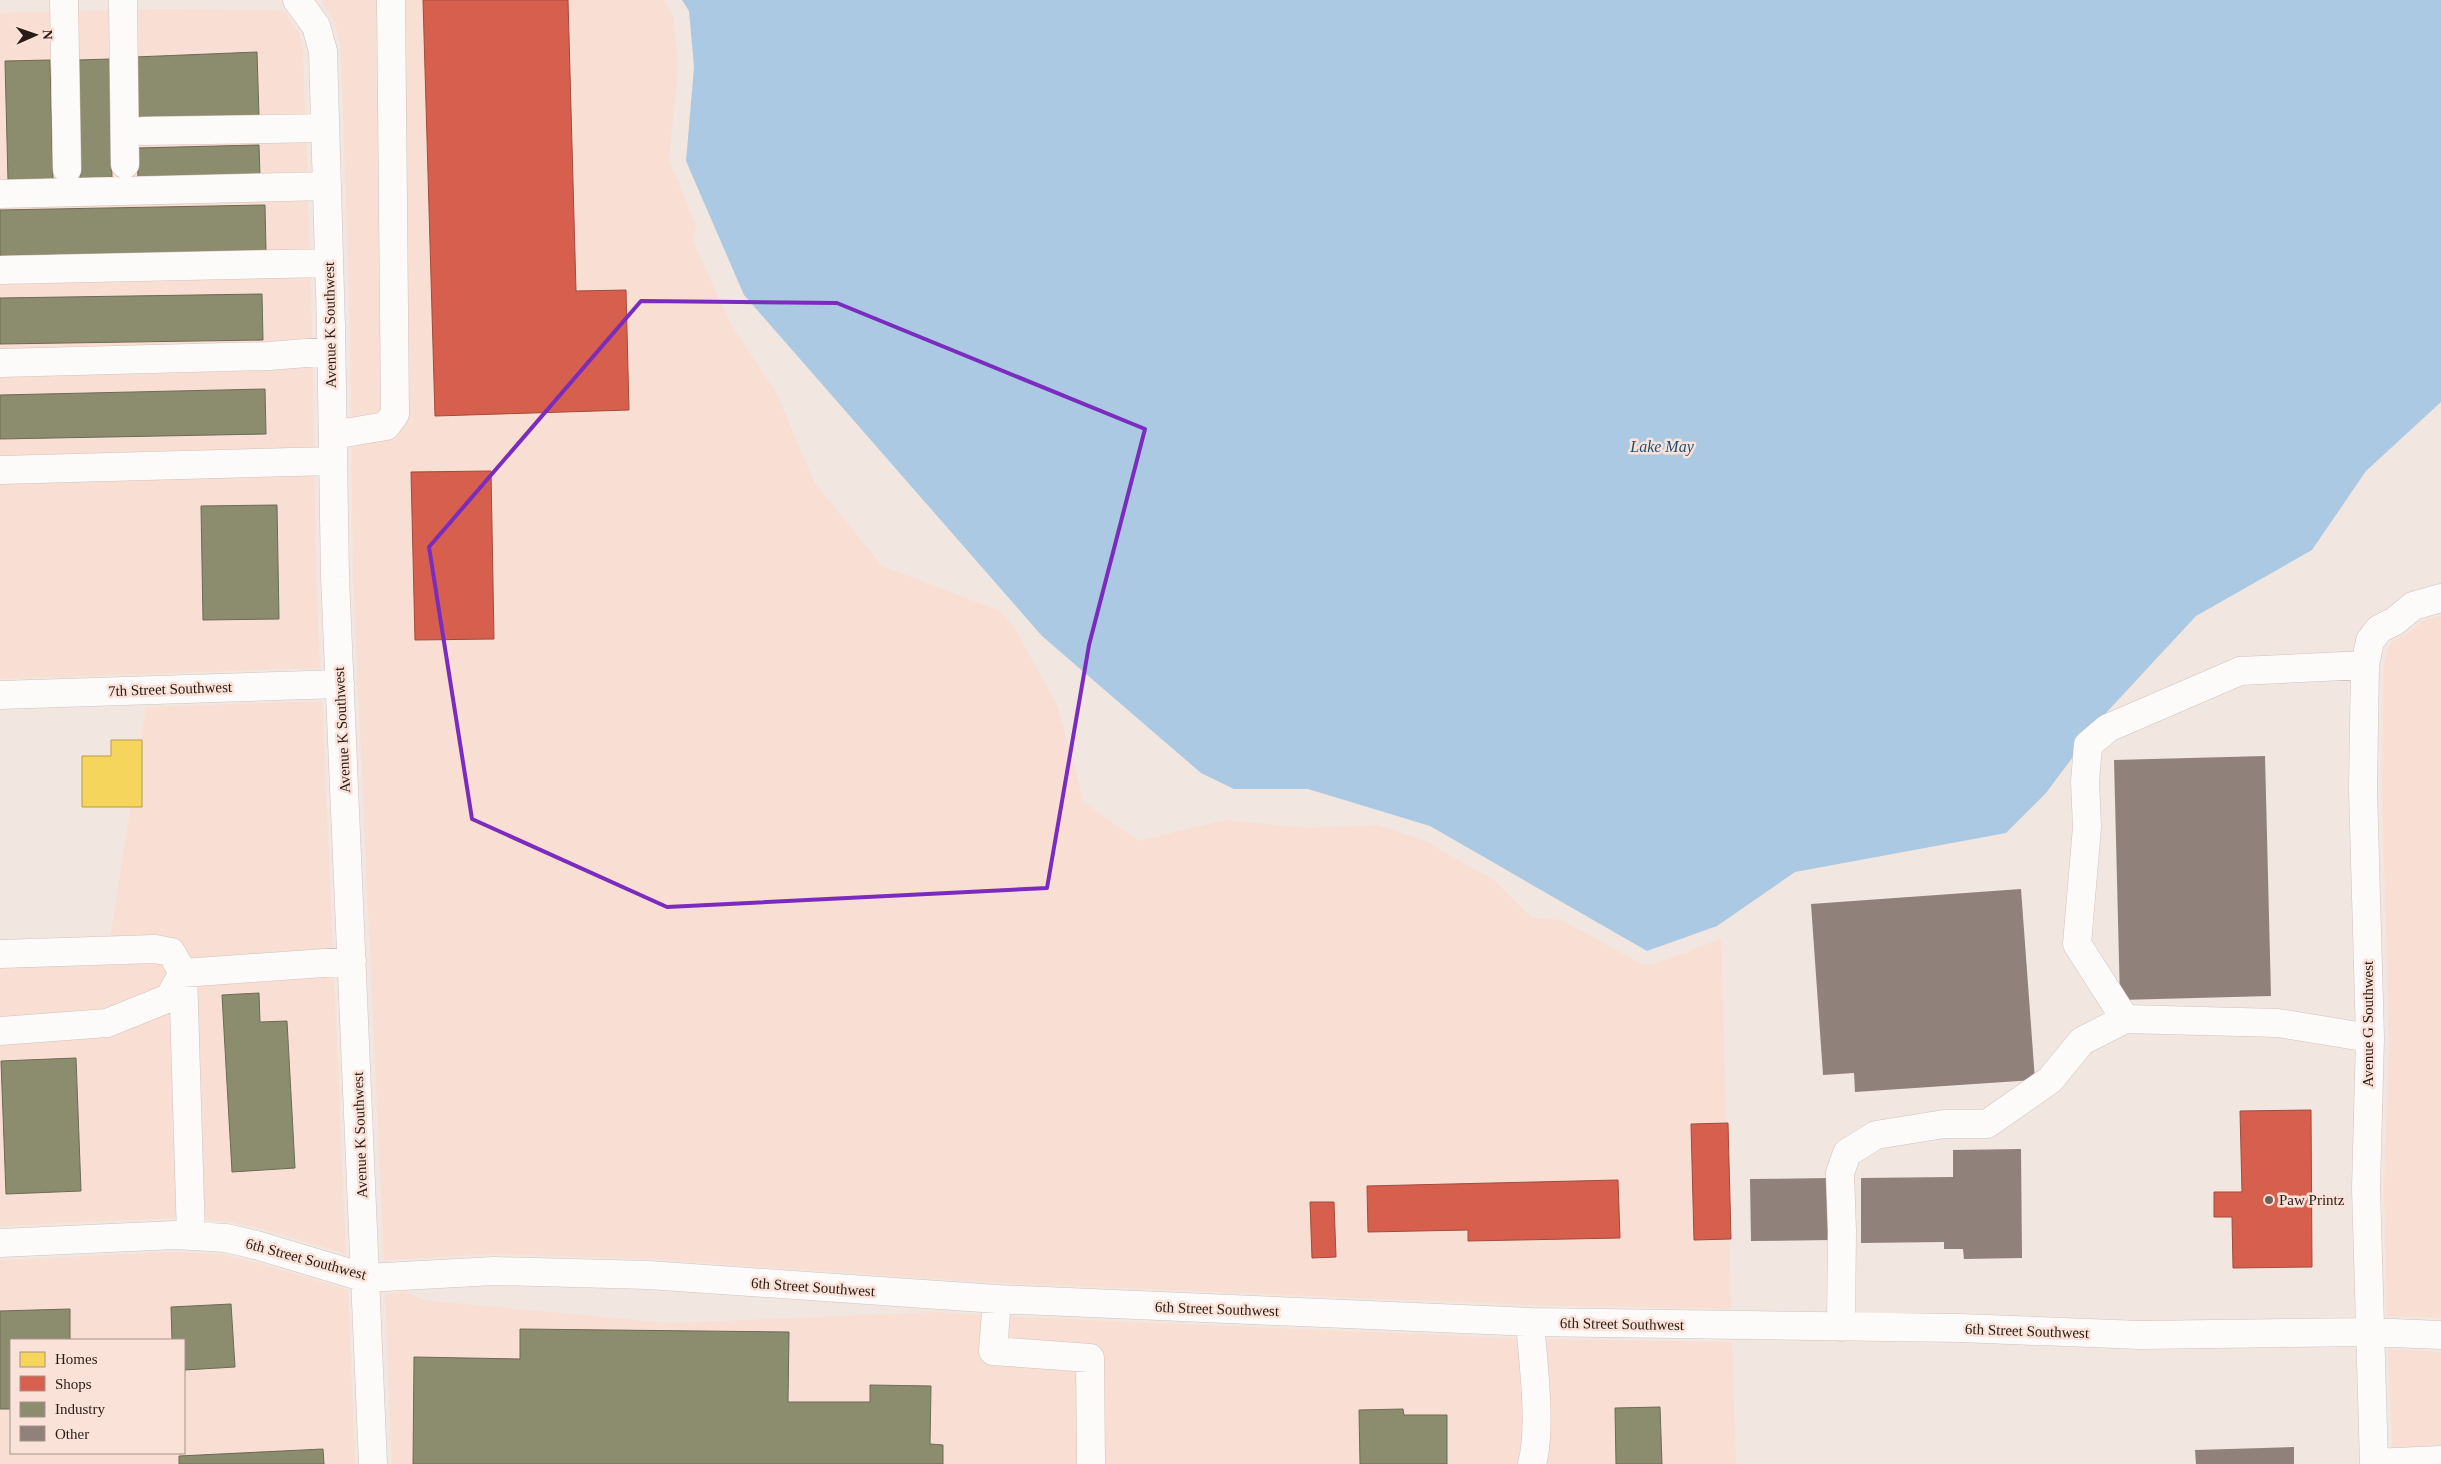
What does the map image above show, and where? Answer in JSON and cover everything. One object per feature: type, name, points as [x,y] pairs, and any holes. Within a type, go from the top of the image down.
[{"type":"street","points":[[64,0],[67,169]]},
{"type":"street","points":[[123,0],[125,164]]},
{"type":"street","name":"Avenue K Southwest","points":[[300,0],[316,26],[323,51],[332,351],[332,448],[340,684],[373,1464]]},
{"type":"street","points":[[0,470],[332,448],[386,426],[395,414],[391,0]]},
{"type":"street","points":[[143,131],[325,128]]},
{"type":"street","points":[[0,194],[327,186]]},
{"type":"street","points":[[0,270],[329,263]]},
{"type":"street","points":[[0,363],[269,356],[332,351]]},
{"type":"street","name":"Avenue G Southwest","points":[[2374,1464],[2366,1188],[2370,1038],[2363,789],[2365,665],[2370,641],[2379,630],[2395,621],[2413,606],[2441,598]]},
{"type":"street","points":[[2124,1018],[2077,944],[2087,827],[2085,782],[2088,745],[2108,728],[2240,670],[2365,665]]},
{"type":"street","name":"7th Street Southwest","points":[[0,695],[340,684]]},
{"type":"street","points":[[0,954],[155,949],[171,952],[183,973],[191,1236]]},
{"type":"street","points":[[183,973],[352,961]]},
{"type":"street","points":[[0,1031],[108,1023],[169,998],[183,973]]},
{"type":"street","points":[[1841,1327],[1842,1231],[1840,1173],[1847,1152],[1876,1135],[1944,1124],[1987,1124],[2050,1080],[2082,1041],[2124,1018],[2278,1023],[2370,1038]]},
{"type":"street","name":"6th Street Southwest","points":[[0,1243],[191,1236],[226,1238],[256,1245],[366,1278],[494,1271],[648,1275],[997,1299],[1530,1322],[1970,1328],[2140,1335],[2369,1332],[2441,1335]]},
{"type":"street","points":[[997,1299],[993,1350],[1090,1358],[1091,1464]]},
{"type":"street","points":[[1530,1322],[1534,1364],[1536,1440],[1532,1464]]},
{"type":"street","points":[[2374,1464],[2441,1460]]},
{"type":"highlighted area","points":[[641,301],[837,303],[1145,429],[1089,645],[1047,888],[667,907],[472,819],[429,547]]},
{"type":"shaded area","points":[[323,0],[663,0],[673,15],[678,67],[669,160],[696,226],[693,241],[730,323],[777,394],[814,482],[882,566],[1000,611],[1014,627],[1057,705],[1084,802],[1138,841],[1225,820],[1307,828],[1377,825],[1423,840],[1495,881],[1532,918],[1562,920],[1643,965],[1653,964],[1685,953],[1685,955],[1694,949],[1721,939],[1731,1309],[1531,1305],[998,1283],[649,1259],[495,1254],[384,1260],[353,576],[350,326],[341,50],[335,23],[322,2]]},
{"type":"shaded area","points":[[162,9],[276,10],[286,13],[299,33],[303,50],[320,668],[0,679],[0,13]]},
{"type":"shaded area","points":[[2441,616],[2441,1318],[2387,1316],[2384,1188],[2389,1037],[2382,788],[2384,666],[2388,647],[2392,642],[2408,633],[2423,621]]},
{"type":"shaded area","points":[[322,701],[346,1254],[263,1229],[230,1222],[177,1218],[0,1226],[0,958],[108,953],[146,707]]},
{"type":"shaded area","points":[[175,1252],[222,1255],[251,1261],[348,1290],[355,1464],[0,1464],[0,1260]]},
{"type":"shaded area","points":[[407,1292],[422,1300],[669,1323],[939,1312],[1529,1339],[1732,1342],[1736,1464],[392,1464],[385,1294]]},
{"type":"shaded area","points":[[2388,1349],[2441,1352],[2441,1464],[2393,1464]]},
{"type":"water","name":"Lake May","points":[[682,0],[2441,0],[2441,402],[2366,471],[2312,550],[2196,616],[2105,714],[2046,793],[2006,833],[1795,872],[1717,926],[1647,951],[1430,826],[1308,789],[1234,789],[1201,773],[1042,636],[744,295],[686,161],[694,67],[689,11]]},
{"type":"building: Homes","points":[[111,740],[142,740],[142,807],[82,807],[82,756],[111,756]]},
{"type":"building: Shops","points":[[423,0],[568,0],[576,291],[626,290],[629,410],[435,416]]},
{"type":"building: Shops","points":[[491,471],[494,639],[415,640],[411,472]]},
{"type":"building: Shops","points":[[2311,1110],[2312,1267],[2233,1268],[2232,1217],[2214,1217],[2214,1192],[2242,1192],[2240,1111]]},
{"type":"building: Shops","points":[[1728,1123],[1731,1239],[1694,1240],[1691,1124]]},
{"type":"building: Shops","points":[[1618,1180],[1620,1238],[1468,1241],[1468,1230],[1368,1232],[1367,1186]]},
{"type":"building: Shops","points":[[1310,1202],[1334,1202],[1336,1257],[1312,1258]]},
{"type":"building: Industry","points":[[257,52],[259,116],[137,120],[135,57]]},
{"type":"building: Industry","points":[[110,59],[112,179],[80,180],[78,60]]},
{"type":"building: Industry","points":[[50,60],[53,180],[8,181],[5,61]]},
{"type":"building: Industry","points":[[259,145],[260,177],[138,179],[137,148]]},
{"type":"building: Industry","points":[[265,205],[266,251],[0,256],[0,210]]},
{"type":"building: Industry","points":[[262,294],[263,340],[0,344],[0,298]]},
{"type":"building: Industry","points":[[265,389],[266,434],[0,439],[0,395]]},
{"type":"building: Industry","points":[[277,505],[279,619],[203,620],[201,506]]},
{"type":"building: Industry","points":[[259,993],[260,1022],[287,1021],[295,1168],[232,1172],[222,995]]},
{"type":"building: Industry","points":[[76,1058],[81,1191],[6,1194],[1,1061]]},
{"type":"building: Industry","points":[[231,1304],[235,1367],[185,1370],[185,1339],[172,1339],[171,1307]]},
{"type":"building: Industry","points":[[70,1309],[70,1339],[10,1339],[10,1409],[0,1409],[0,1311]]},
{"type":"building: Industry","points":[[520,1329],[789,1332],[788,1402],[870,1402],[870,1385],[931,1386],[930,1444],[943,1445],[943,1464],[413,1464],[414,1357],[520,1359]]},
{"type":"building: Industry","points":[[1660,1407],[1662,1464],[1616,1464],[1615,1408]]},
{"type":"building: Industry","points":[[1403,1409],[1404,1415],[1447,1415],[1447,1464],[1360,1464],[1359,1410]]},
{"type":"building: Industry","points":[[323,1449],[324,1464],[179,1464],[179,1456]]},
{"type":"building: Other","points":[[2265,756],[2271,996],[2120,1000],[2114,760]]},
{"type":"building: Other","points":[[2021,889],[2035,1080],[1855,1092],[1854,1073],[1823,1075],[1811,904]]},
{"type":"building: Other","points":[[2021,1149],[2022,1258],[1964,1259],[1963,1249],[1944,1249],[1944,1242],[1861,1243],[1861,1178],[1953,1177],[1953,1150]]},
{"type":"building: Other","points":[[1831,1178],[1832,1240],[1751,1241],[1750,1179]]},
{"type":"building: Other","points":[[2294,1447],[2294,1464],[2196,1464],[2195,1450]]},
{"type":"place","name":"Paw Printz","points":[[2269,1200]]}]
